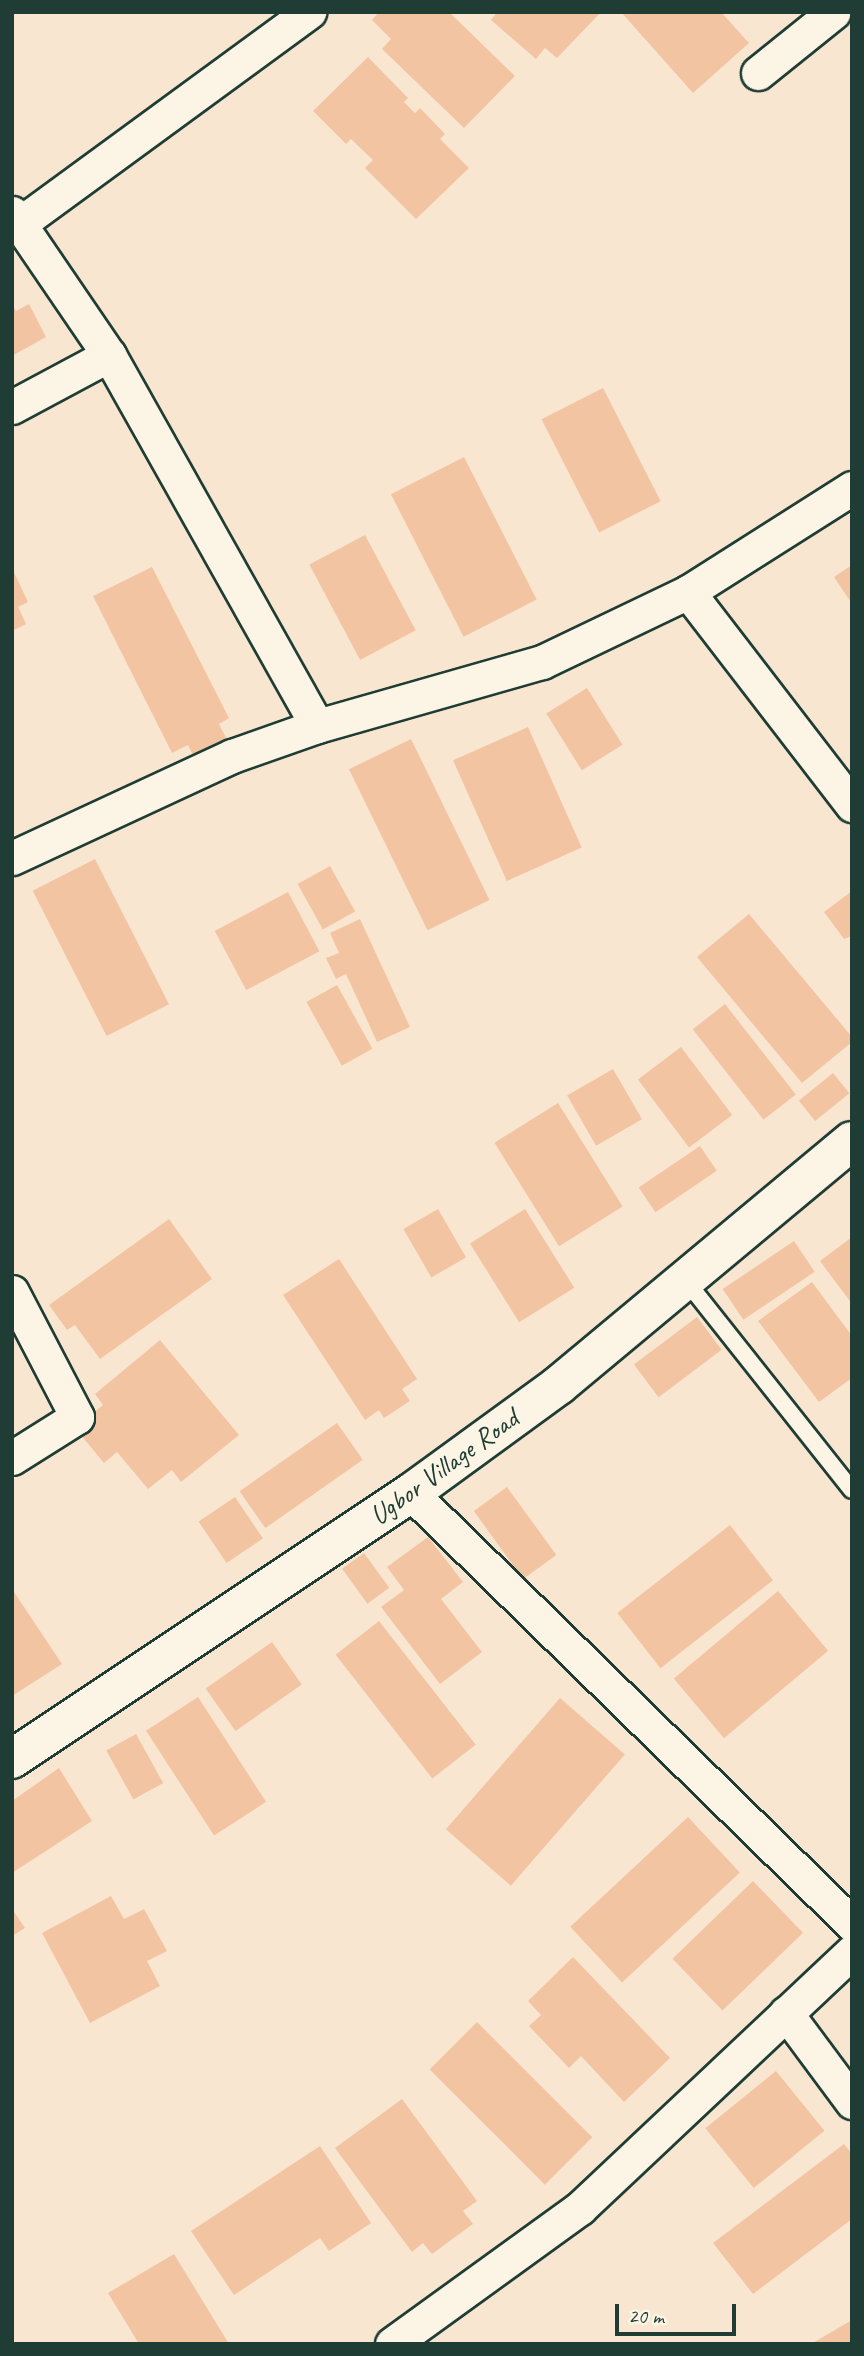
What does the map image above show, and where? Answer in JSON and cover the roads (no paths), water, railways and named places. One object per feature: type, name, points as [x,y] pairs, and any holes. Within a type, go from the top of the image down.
[{"type":"street","points":[[309,12],[17,218],[109,355],[317,726]]},
{"type":"street","points":[[758,73],[834,12]]},
{"type":"street","points":[[12,407],[109,355]]},
{"type":"street","points":[[12,858],[232,756],[317,726],[542,662],[688,592],[852,488]]},
{"type":"street","points":[[688,592],[852,805]]},
{"type":"street","name":"Ugbor Village Road","points":[[12,1759],[411,1493],[558,1385],[687,1282],[852,1141]]},
{"type":"street","points":[[12,1292],[77,1417],[12,1458]]},
{"type":"street","points":[[411,1493],[852,1924]]},
{"type":"street","points":[[392,2344],[580,2208],[852,1952]]},
{"type":"street","points":[[786,2013],[852,2102]]},
{"type":"lane","points":[[687,1282],[852,1490]]}]
